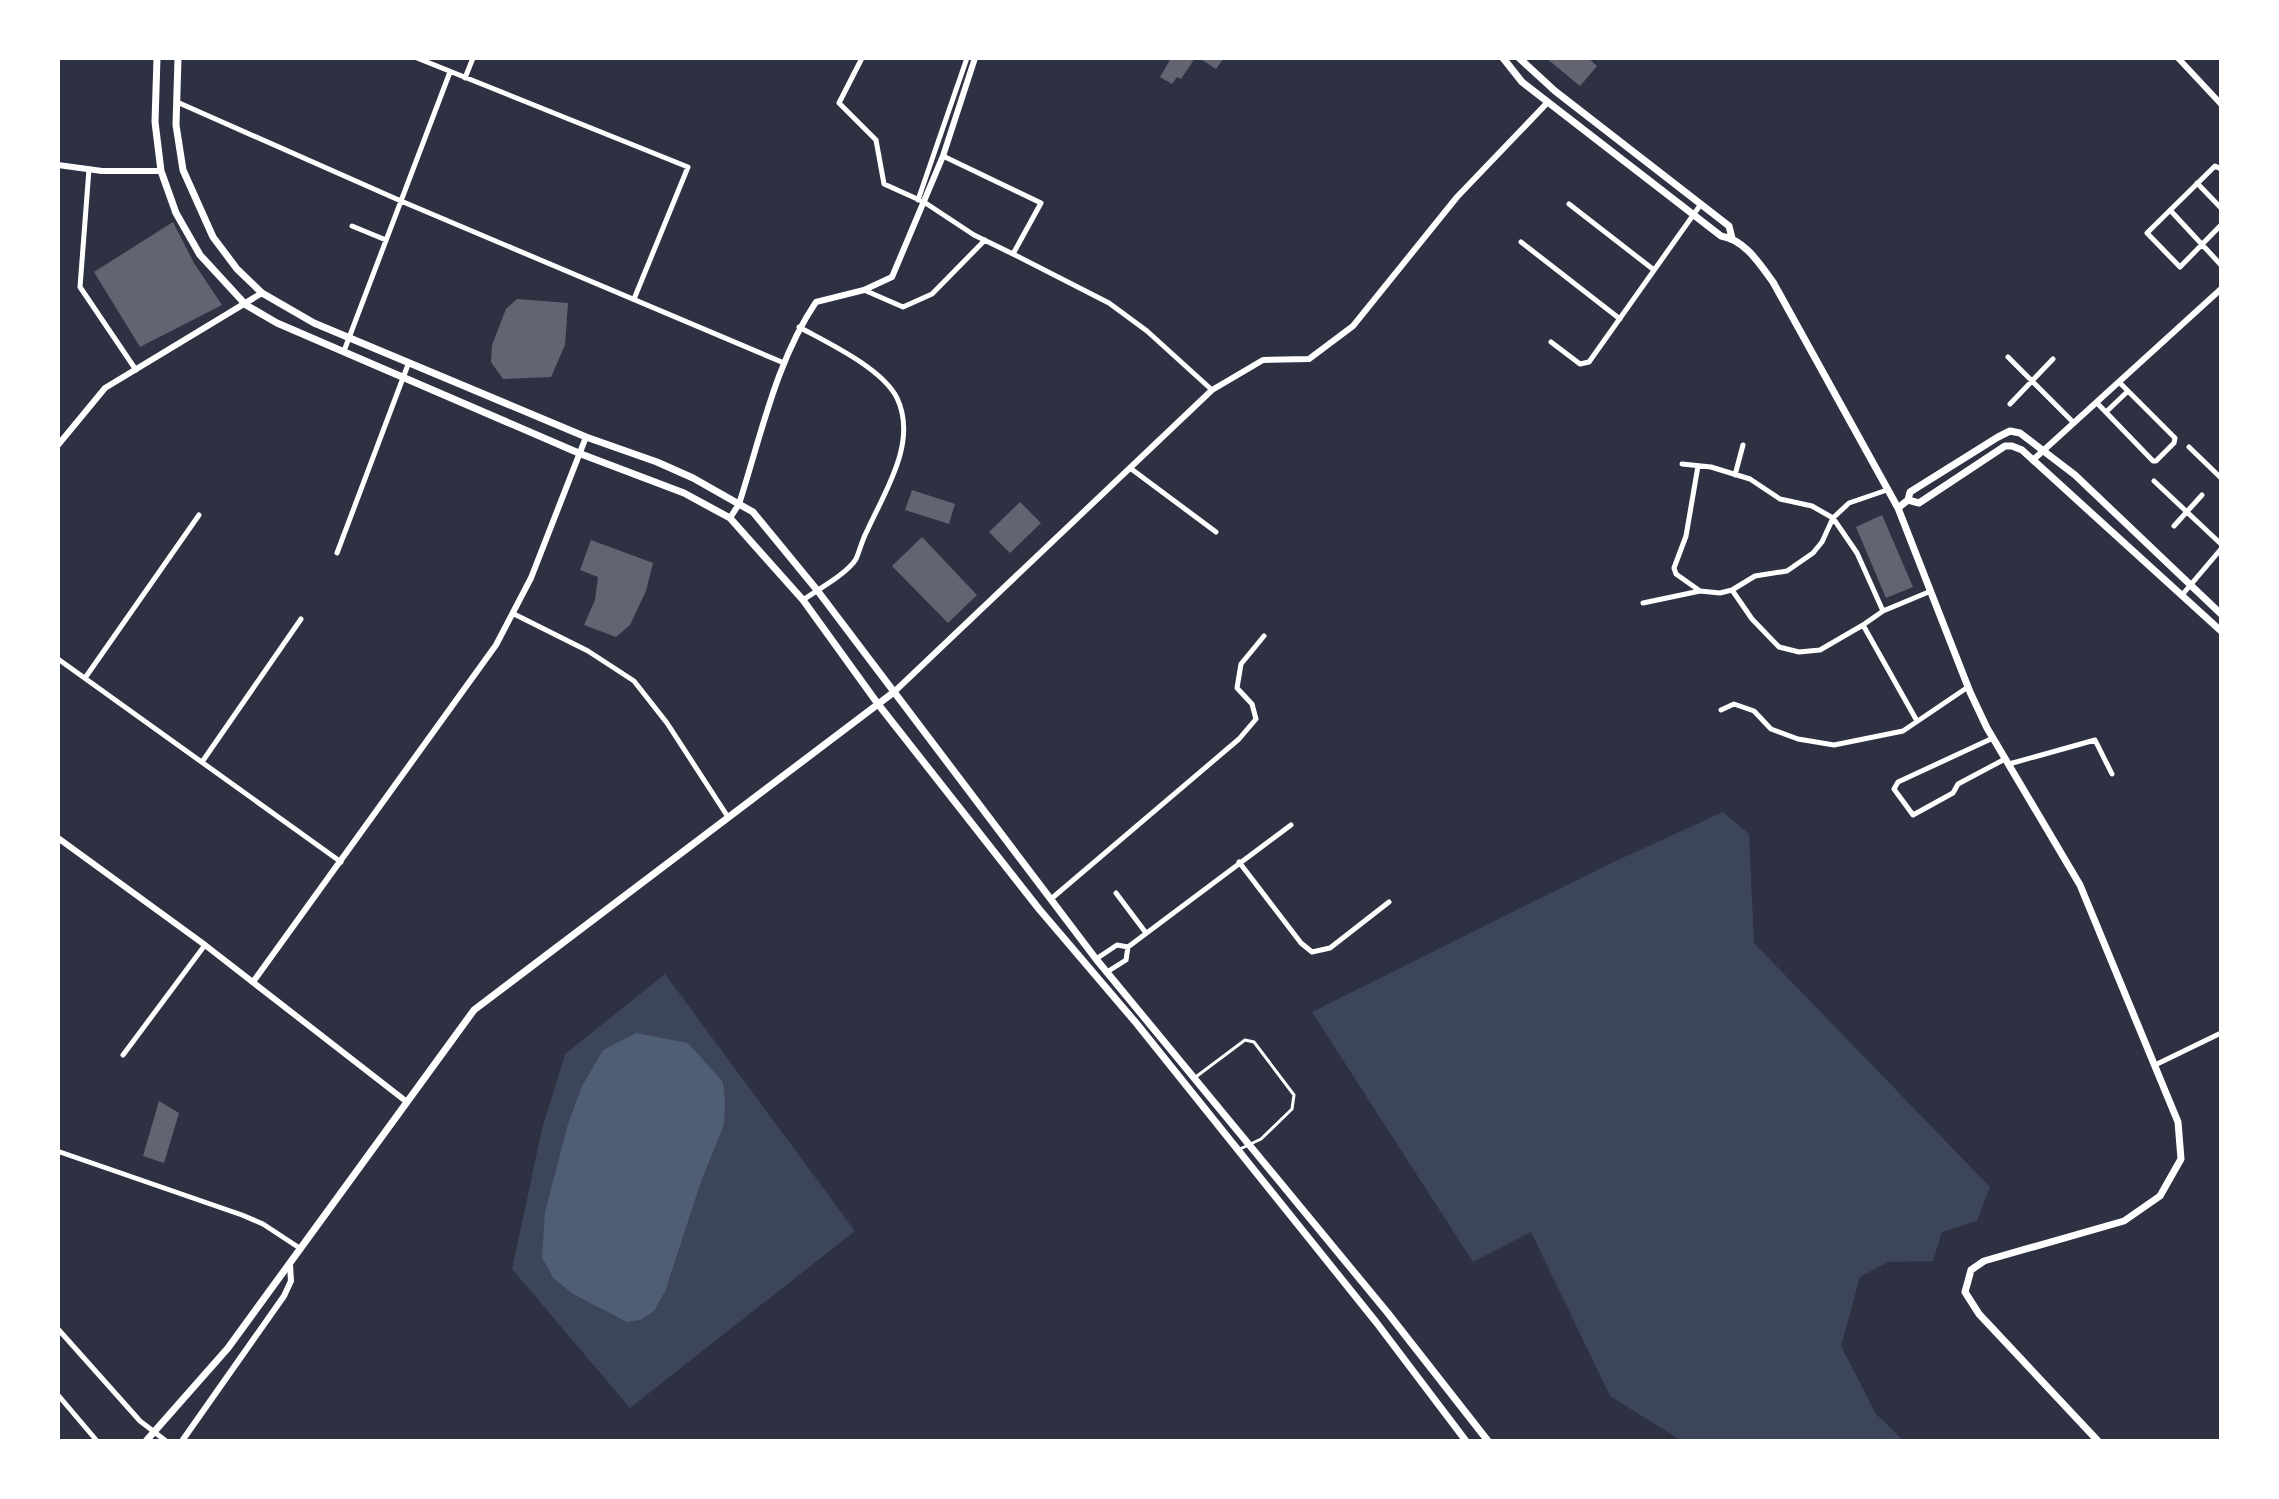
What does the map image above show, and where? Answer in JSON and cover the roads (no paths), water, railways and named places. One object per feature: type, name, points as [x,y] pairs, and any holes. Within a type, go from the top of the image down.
[{"type":"main road","points":[[157,58],[155,122],[161,171],[176,213],[200,255],[246,305],[277,323],[581,454],[684,493],[730,518],[803,600],[878,704],[1039,909],[1137,1024],[1376,1322],[1466,1441]]},
{"type":"main road","points":[[178,58],[176,125],[183,170],[213,237],[237,269],[262,293],[314,323],[586,437],[670,468],[753,512],[817,590],[1096,959],[1387,1312],[1488,1441]]},
{"type":"main road","points":[[1503,58],[1522,82],[1721,236],[1732,238],[1748,250],[1773,282],[1898,508],[1968,687],[1993,738],[2080,885],[2178,1122],[2181,1159],[2160,1196],[2124,1221],[1984,1261],[1971,1270],[1965,1292],[1979,1314],[2098,1441]]},
{"type":"main road","points":[[1519,58],[1555,91],[1729,226],[1732,238]]},
{"type":"main road","points":[[1898,508],[1908,500],[1910,492],[2010,431],[2029,438],[2044,449],[2221,614]]},
{"type":"main road","points":[[1908,500],[1919,503],[2005,446],[2022,450],[2221,631]]},
{"type":"main road","points":[[146,1441],[228,1348],[474,1010],[894,692]]},
{"type":"main road","points":[[1376,1322],[1387,1312]]},
{"type":"street","points":[[417,58],[688,167],[634,299]]},
{"type":"street","points":[[465,78],[473,58]]},
{"type":"street","points":[[862,58],[839,103],[876,140],[885,186],[921,201],[985,240],[1109,303],[1147,331],[1212,390]]},
{"type":"street","points":[[730,518],[739,504],[784,363],[799,327],[816,302],[864,290],[892,277],[921,201],[967,58]]},
{"type":"street","points":[[921,201],[943,156],[975,58]]},
{"type":"street","points":[[2178,58],[2221,104]]},
{"type":"street","points":[[344,351],[450,72]]},
{"type":"street","points":[[177,102],[401,201],[784,363]]},
{"type":"street","points":[[894,692],[1212,390],[1263,360],[1309,359],[1353,326],[1457,197],[1548,102]]},
{"type":"street","points":[[943,156],[1041,203],[1013,254]]},
{"type":"street","points":[[58,165],[161,171]]},
{"type":"street","points":[[2221,169],[2215,166],[2148,235],[2179,267],[2221,225]]},
{"type":"street","points":[[89,169],[80,287],[136,370]]},
{"type":"street","points":[[2197,183],[2221,208]]},
{"type":"street","points":[[1569,204],[1654,270]]},
{"type":"street","points":[[1551,342],[1585,365],[1701,204]]},
{"type":"street","points":[[2170,210],[2221,265]]},
{"type":"street","points":[[352,226],[386,240]]},
{"type":"street","points":[[864,290],[903,307],[932,294],[985,240]]},
{"type":"street","points":[[1521,242],[1620,319]]},
{"type":"street","points":[[2033,460],[2221,289]]},
{"type":"street","points":[[58,445],[105,388],[262,293]]},
{"type":"street","points":[[799,327],[865,364],[896,395],[903,417],[903,443],[893,474],[855,561],[803,600]]},
{"type":"street","points":[[2008,357],[2074,423]]},
{"type":"street","points":[[2010,404],[2053,359]]},
{"type":"street","points":[[337,553],[409,361]]},
{"type":"street","points":[[2097,403],[2156,461],[2174,443],[2175,438],[2120,383]]},
{"type":"street","points":[[2106,412],[2128,391]]},
{"type":"street","points":[[253,982],[496,645],[514,614],[586,437]]},
{"type":"street","points":[[1735,475],[1743,445]]},
{"type":"street","points":[[2189,447],[2221,477]]},
{"type":"street","points":[[1682,464],[1750,479],[1780,499],[1812,506],[1833,518],[1857,553],[1883,611]]},
{"type":"street","points":[[1698,466],[1686,536],[1674,568],[1676,574],[1700,591]]},
{"type":"street","points":[[1130,468],[1216,532]]},
{"type":"street","points":[[2154,481],[2221,546],[2182,595]]},
{"type":"street","points":[[1643,603],[1700,591],[1720,593],[1732,590],[1755,576],[1787,571],[1813,553],[1833,518],[1849,503],[1887,490]]},
{"type":"street","points":[[2174,526],[2202,495]]},
{"type":"street","points":[[85,678],[199,515]]},
{"type":"street","points":[[1732,590],[1752,619],[1779,647],[1799,652],[1820,650],[1883,611],[1931,591]]},
{"type":"street","points":[[514,614],[588,651],[634,681],[667,723],[728,817]]},
{"type":"street","points":[[202,762],[301,619]]},
{"type":"street","points":[[1863,625],[1917,721]]},
{"type":"street","points":[[1050,900],[1239,739],[1256,719],[1252,704],[1237,688],[1241,664],[1264,636]]},
{"type":"street","points":[[58,659],[341,862]]},
{"type":"street","points":[[1721,710],[1734,704],[1754,711],[1771,729],[1798,739],[1834,745],[1903,731],[1968,687]]},
{"type":"street","points":[[1993,738],[1898,782],[1894,789],[1913,815],[1953,793],[1958,784],[2007,761],[2095,740],[2112,774]]},
{"type":"street","points":[[1107,972],[1126,960],[1128,947],[1291,825]]},
{"type":"street","points":[[58,838],[205,945],[407,1102]]},
{"type":"street","points":[[1239,862],[1301,943],[1312,952],[1330,948],[1389,902]]},
{"type":"street","points":[[1116,893],[1146,933]]},
{"type":"street","points":[[123,1055],[205,945]]},
{"type":"street","points":[[1096,959],[1117,945],[1128,947]]},
{"type":"street","points":[[2155,1065],[2221,1033]]},
{"type":"street","points":[[60,1152],[242,1215],[281,1235],[301,1250]]},
{"type":"street","points":[[182,1441],[284,1296],[291,1281],[290,1265]]},
{"type":"street","points":[[58,1329],[140,1421],[166,1441]]},
{"type":"street","points":[[58,1395],[97,1441]]},
{"type":"lane","points":[[1194,1079],[1204,1068],[1245,1040],[1254,1042],[1294,1095],[1292,1109],[1261,1139],[1238,1150]]}]
